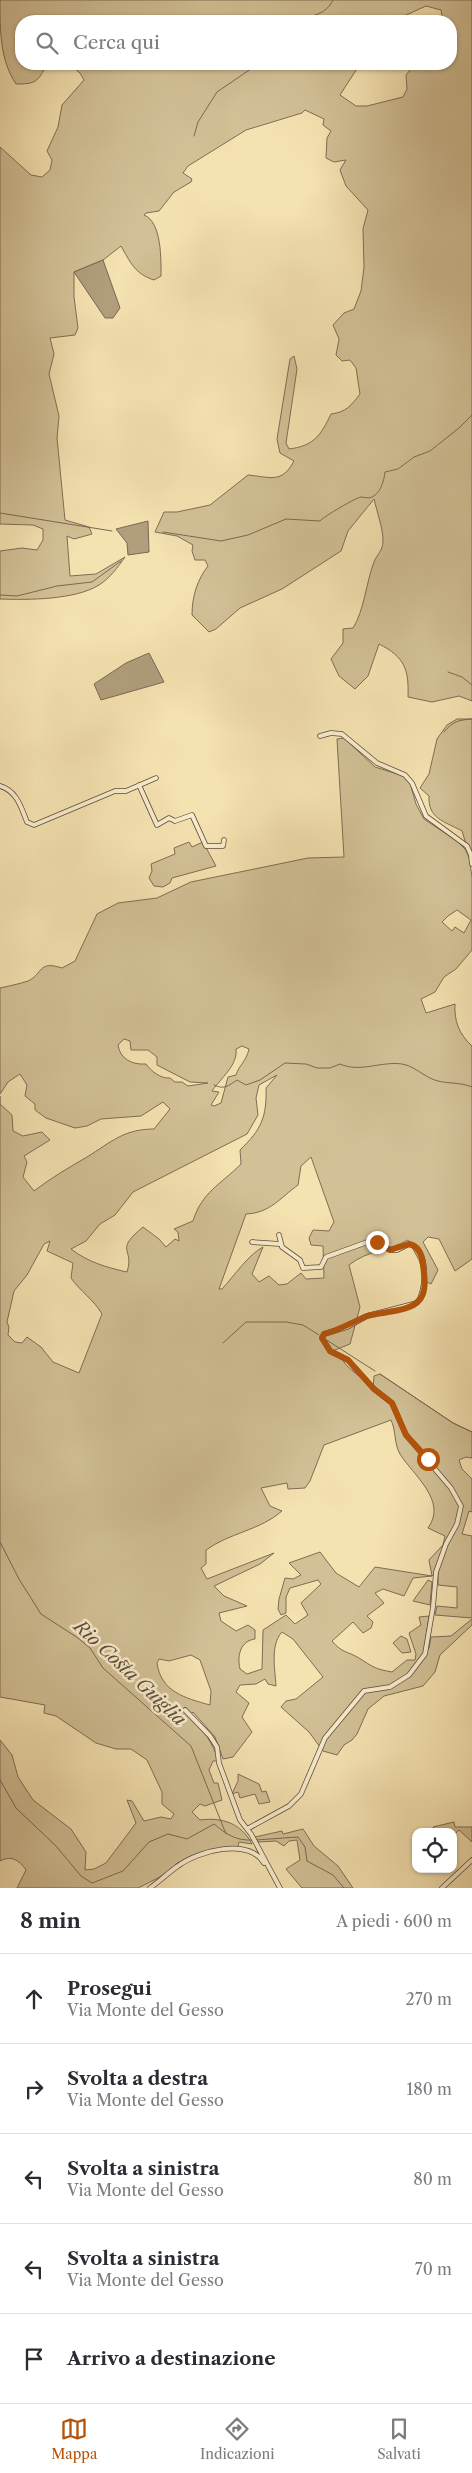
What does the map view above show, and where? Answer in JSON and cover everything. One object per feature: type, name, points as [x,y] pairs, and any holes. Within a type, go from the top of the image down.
[{"type":"street","points":[[320,736],[331,733],[342,734],[377,763],[405,775],[412,783],[426,816],[467,846],[472,864]]},
{"type":"street","points":[[0,786],[14,794],[27,822],[34,825],[115,791],[126,791],[156,778]]},
{"type":"street","points":[[139,785],[157,825],[169,818],[175,821],[192,815],[206,846],[222,846],[224,840]]},
{"type":"street","points":[[279,1235],[280,1244]]},
{"type":"street","points":[[247,1829],[289,1806],[301,1794],[325,1738],[364,1691],[390,1687],[409,1675],[425,1654],[433,1607],[436,1572],[446,1544],[457,1524],[460,1506],[451,1488],[406,1435],[392,1403],[374,1389],[348,1360],[330,1351],[322,1338],[324,1334],[347,1327],[367,1316],[406,1308],[417,1303],[422,1296],[424,1281],[422,1257],[418,1250],[409,1244],[390,1250],[372,1240],[326,1257],[321,1268],[303,1268],[300,1260],[280,1244],[252,1242]]},
{"type":"street","points":[[185,1710],[210,1736],[217,1747],[219,1763],[241,1822],[253,1837],[280,1888]]},
{"type":"street","points":[[150,1888],[178,1865],[192,1858],[222,1850],[239,1849],[256,1854],[269,1868]]},
{"type":"street","points":[[442,1888],[472,1860]]},
{"type":"shaded area","points":[[0,0],[472,0],[472,701],[459,696],[432,702],[408,697],[408,679],[404,665],[395,654],[379,644],[368,676],[355,689],[339,676],[331,659],[343,643],[343,629],[353,628],[357,621],[374,562],[383,544],[382,531],[374,499],[348,531],[341,551],[282,589],[240,608],[216,629],[209,632],[192,615],[196,589],[208,566],[205,560],[195,560],[192,551],[193,545],[177,536],[155,532],[164,512],[177,512],[210,505],[248,475],[275,477],[285,473],[289,468],[294,461],[280,453],[277,439],[290,359],[294,356],[297,369],[286,443],[289,449],[311,442],[320,434],[331,414],[348,408],[360,394],[356,368],[350,360],[342,361],[336,355],[339,339],[333,325],[344,313],[354,309],[361,291],[364,267],[363,229],[368,210],[346,186],[340,170],[346,160],[334,162],[326,158],[327,138],[331,131],[323,125],[324,119],[305,110],[302,113],[246,130],[188,166],[183,173],[192,179],[191,182],[174,192],[159,211],[144,215],[150,219],[157,233],[161,276],[154,280],[138,271],[121,246],[103,260],[74,272],[74,297],[78,328],[75,335],[50,338],[54,354],[49,374],[59,416],[57,438],[65,520],[89,527],[92,534],[74,539],[67,536],[70,576],[96,574],[125,557],[107,579],[89,590],[51,598],[0,599],[0,551],[22,548],[37,550],[43,540],[43,529],[33,525],[0,524],[0,147],[31,175],[42,177],[50,170],[52,160],[47,151],[58,127],[62,105],[84,80],[76,70],[356,70],[340,95],[356,106],[367,106],[403,97],[407,89],[406,75],[410,70],[457,70],[457,15],[442,15],[441,10],[426,6],[406,15],[15,15],[15,70],[44,70],[36,81],[16,84],[4,55]]},
{"type":"shaded area","points":[[103,260],[120,308],[113,318],[105,318],[74,272]]},
{"type":"shaded area","points":[[148,521],[149,552],[128,555],[127,543],[116,529]]},
{"type":"shaded area","points":[[149,653],[164,682],[101,700],[94,684],[126,663]]},
{"type":"shaded area","points":[[457,719],[472,719],[472,864],[462,831],[443,822],[434,815],[429,804],[429,796],[420,788],[429,774],[437,739],[447,725]]},
{"type":"shaded area","points":[[344,738],[375,767],[404,776],[410,783],[416,804],[424,819],[457,841],[465,849],[469,857],[472,877],[472,950],[456,969],[444,977],[435,992],[421,999],[426,1013],[455,1004],[455,1016],[458,1027],[472,1046],[472,1259],[455,1271],[439,1239],[428,1237],[423,1242],[438,1270],[431,1284],[425,1281],[419,1260],[408,1240],[356,1260],[349,1265],[360,1307],[350,1344],[335,1350],[347,1366],[373,1388],[374,1376],[380,1374],[453,1423],[472,1432],[472,1458],[466,1457],[459,1460],[462,1469],[472,1479],[472,1512],[469,1511],[462,1534],[472,1536],[472,1618],[435,1615],[437,1606],[457,1608],[457,1587],[438,1585],[438,1571],[432,1576],[413,1578],[404,1596],[383,1589],[375,1593],[384,1603],[367,1616],[373,1622],[371,1628],[363,1633],[353,1622],[332,1641],[342,1650],[371,1666],[392,1672],[407,1660],[415,1660],[416,1654],[409,1633],[421,1625],[419,1617],[429,1616],[424,1651],[429,1648],[431,1637],[451,1636],[472,1619],[472,1625],[440,1655],[435,1672],[423,1686],[384,1696],[368,1709],[357,1734],[344,1745],[337,1755],[323,1751],[309,1732],[281,1707],[286,1701],[296,1699],[323,1677],[293,1639],[282,1632],[278,1637],[275,1650],[276,1686],[268,1684],[265,1679],[256,1684],[240,1685],[236,1692],[249,1703],[242,1717],[252,1732],[233,1757],[223,1759],[215,1737],[193,1712],[189,1716],[207,1737],[216,1754],[218,1761],[213,1761],[209,1770],[214,1783],[218,1783],[222,1800],[205,1806],[200,1804],[192,1812],[200,1820],[223,1821],[237,1826],[252,1844],[239,1842],[238,1847],[222,1848],[191,1856],[176,1864],[164,1875],[138,1888],[17,1888],[26,1870],[14,1860],[8,1858],[0,1861],[0,1740],[12,1755],[18,1777],[33,1800],[71,1829],[86,1852],[85,1870],[94,1869],[106,1863],[136,1823],[127,1800],[132,1801],[144,1821],[161,1817],[171,1819],[174,1814],[162,1804],[162,1792],[147,1760],[131,1749],[116,1749],[96,1743],[56,1716],[44,1713],[45,1705],[0,1697],[0,1104],[12,1115],[13,1131],[23,1136],[42,1132],[50,1140],[24,1156],[27,1162],[23,1177],[34,1191],[118,1137],[134,1131],[154,1129],[170,1109],[163,1102],[141,1116],[101,1119],[87,1126],[75,1128],[46,1118],[35,1110],[35,1104],[25,1096],[27,1085],[20,1074],[8,1082],[0,1094],[0,988],[28,981],[45,967],[54,966],[62,968],[75,961],[97,914],[118,903],[157,898],[191,882],[308,858],[344,857],[337,739]],"holes":[[[457,910],[471,920],[464,933],[455,927],[452,931],[442,922]],[[124,1039],[130,1041],[131,1050],[148,1050],[157,1057],[157,1065],[190,1082],[208,1083],[188,1086],[182,1082],[175,1082],[170,1078],[156,1074],[146,1064],[127,1060],[119,1050],[118,1045]],[[242,1046],[249,1049],[236,1075],[228,1077],[221,1103],[214,1106],[211,1105],[219,1092],[212,1091],[232,1066],[236,1049]],[[277,1075],[266,1088],[264,1115],[258,1129],[240,1150],[241,1164],[212,1190],[201,1203],[193,1221],[174,1229],[178,1232],[179,1241],[175,1239],[166,1247],[143,1227],[134,1235],[127,1246],[129,1258],[127,1272],[97,1264],[71,1249],[86,1241],[100,1224],[115,1215],[133,1192],[247,1134],[258,1115],[256,1098],[259,1085]],[[311,1157],[334,1222],[329,1231],[313,1230],[309,1238],[311,1245],[323,1246],[324,1278],[306,1279],[301,1273],[287,1284],[279,1285],[269,1276],[259,1282],[252,1274],[263,1247],[247,1260],[222,1289],[219,1289],[246,1214],[268,1208],[298,1185],[301,1166]],[[50,1241],[47,1251],[73,1263],[71,1278],[102,1314],[79,1373],[53,1362],[41,1347],[27,1337],[22,1343],[15,1342],[8,1335],[9,1327],[7,1322],[14,1291],[27,1275],[44,1244]],[[391,1420],[400,1454],[431,1498],[434,1508],[433,1518],[428,1528],[445,1536],[443,1545],[429,1560],[432,1576],[375,1567],[359,1587],[336,1573],[320,1552],[289,1563],[301,1575],[293,1579],[285,1578],[279,1599],[278,1609],[281,1615],[286,1613],[286,1597],[290,1588],[318,1580],[321,1584],[301,1603],[308,1615],[295,1624],[286,1615],[263,1630],[262,1669],[247,1674],[240,1669],[239,1654],[246,1643],[255,1639],[255,1630],[248,1625],[236,1631],[221,1621],[219,1613],[247,1606],[224,1596],[214,1586],[260,1564],[274,1553],[207,1579],[201,1568],[206,1564],[206,1550],[225,1539],[264,1523],[282,1511],[270,1506],[261,1488],[287,1483],[288,1489],[305,1488],[310,1481],[324,1445]],[[191,1655],[200,1660],[211,1691],[210,1705],[192,1700],[169,1687],[159,1673],[157,1663],[159,1659],[169,1661]]]},
{"type":"shaded area","points":[[189,842],[192,847],[203,842],[216,866],[172,878],[170,883],[163,887],[154,886],[149,878],[152,871],[151,864],[175,854],[174,848]]},
{"type":"shaded area","points":[[428,1580],[432,1582],[430,1605],[413,1601]]},
{"type":"shaded area","points":[[401,1636],[407,1639],[411,1652],[402,1653],[393,1643]]},
{"type":"shaded area","points":[[238,1774],[259,1784],[262,1792],[266,1791],[270,1802],[259,1804],[255,1794],[240,1798],[238,1792],[232,1794],[238,1781]]},
{"type":"shaded area","points":[[454,1822],[455,1827],[472,1827],[472,1842],[459,1830],[457,1832],[457,1828],[433,1827]]},
{"type":"shaded area","points":[[303,1829],[314,1846],[338,1866],[353,1888],[302,1888],[286,1869],[300,1860],[297,1840],[289,1841],[284,1846],[276,1841],[258,1842],[255,1837],[282,1831],[283,1834]]},
{"type":"waterway","points":[[315,15],[326,9],[333,0]]},
{"type":"waterway","points":[[194,136],[198,122],[217,92],[249,70]]},
{"type":"waterway","points":[[163,532],[221,541],[248,535],[286,519],[320,521],[358,498],[373,497],[381,488],[385,472],[398,469],[414,457],[430,451],[472,415]]},
{"type":"waterway","points":[[0,513],[112,531]]},
{"type":"waterway","points":[[0,595],[17,596],[57,586],[92,582],[121,561]]},
{"type":"waterway","points":[[448,672],[462,677],[472,685]]},
{"type":"waterway","points":[[444,732],[450,725],[456,722],[472,719]]},
{"type":"waterway","points":[[214,1085],[228,1086],[237,1080],[246,1085],[260,1080],[285,1063],[306,1064],[317,1068],[330,1068],[340,1064],[355,1067],[402,1064],[410,1066],[435,1080],[472,1087]]},
{"type":"waterway","points":[[223,1343],[246,1322],[286,1322],[303,1325],[319,1335]]},
{"type":"waterway","points":[[325,1339],[375,1371]]},
{"type":"waterway","points":[[380,1374],[453,1423],[472,1432]]},
{"type":"waterway","name":"Rio Costa Guiglia","points":[[0,1542],[19,1579],[41,1614],[90,1648],[103,1668],[191,1746],[226,1834]]},
{"type":"waterway","points":[[0,1780],[16,1808],[56,1846],[81,1876],[92,1883],[123,1871],[149,1842],[168,1834],[187,1839],[214,1824],[232,1836],[252,1840]]},
{"type":"waterway","points":[[256,1840],[298,1837],[305,1847],[307,1861],[333,1875],[344,1888]]},
{"type":"route","points":[[377,1242],[390,1250],[396,1250],[409,1244],[418,1250],[422,1257],[424,1288],[422,1296],[417,1303],[406,1308],[367,1316],[347,1327],[324,1334],[322,1338],[325,1346],[330,1351],[348,1360],[374,1389],[392,1403],[406,1435],[428,1459]]}]
